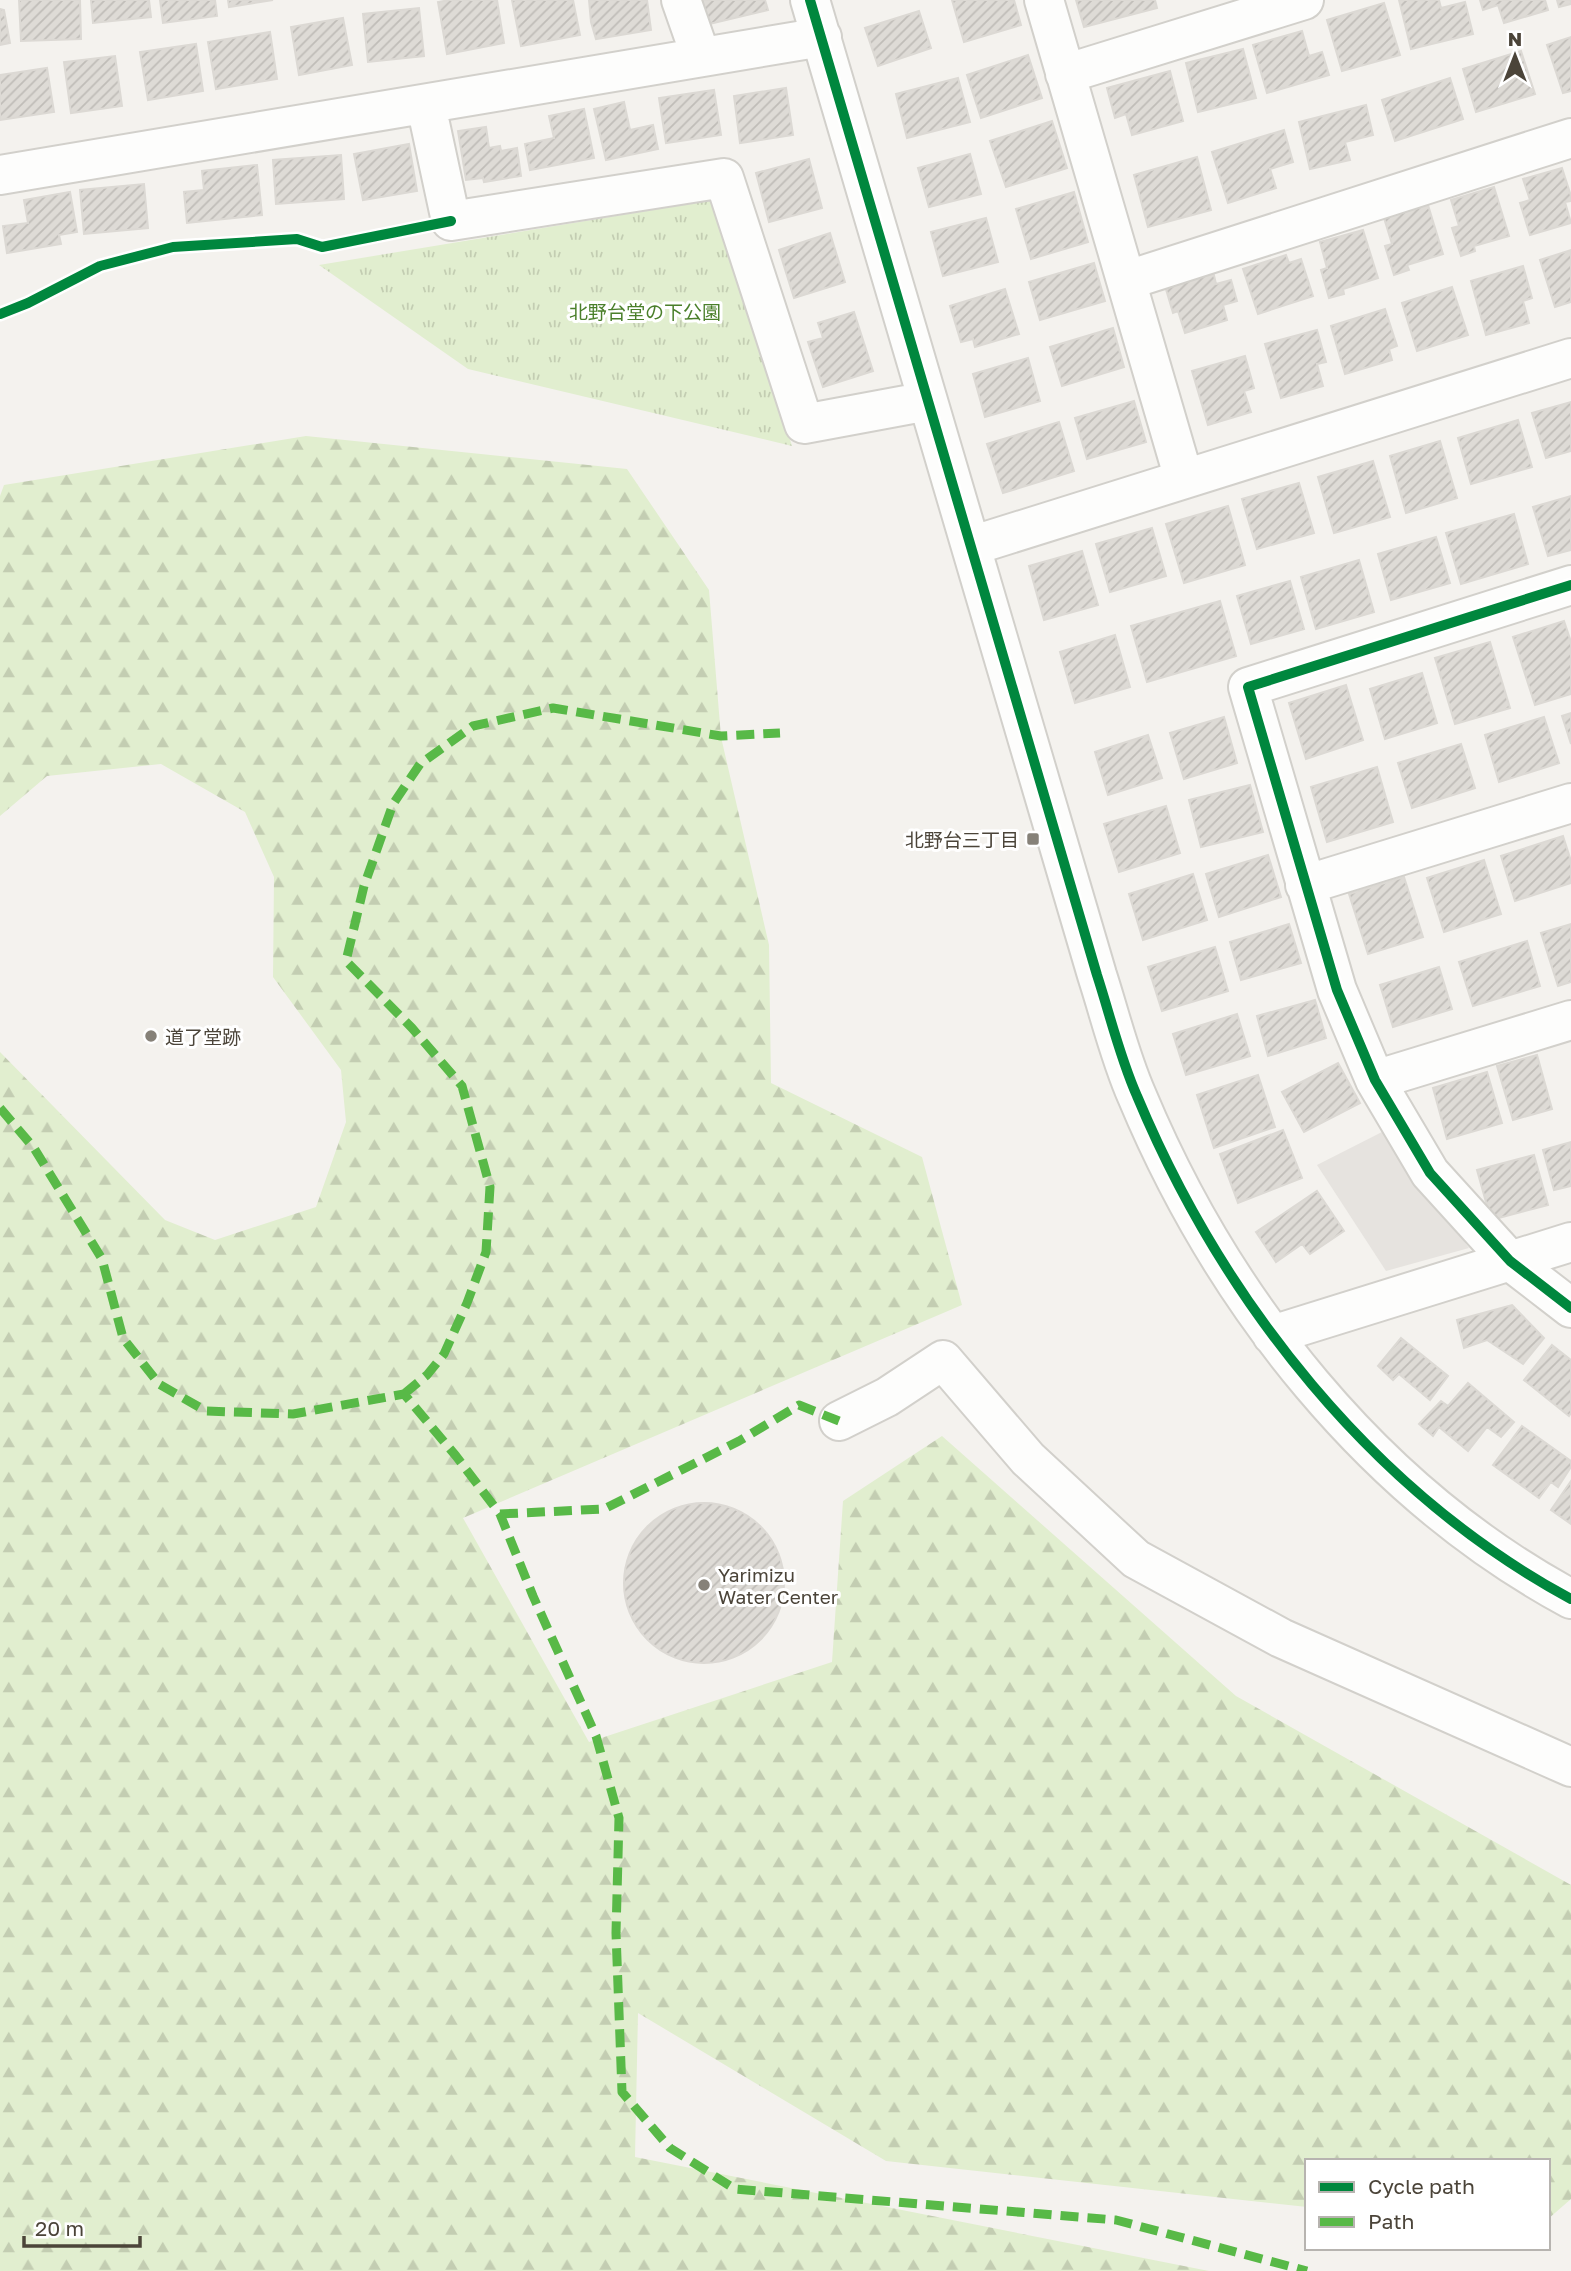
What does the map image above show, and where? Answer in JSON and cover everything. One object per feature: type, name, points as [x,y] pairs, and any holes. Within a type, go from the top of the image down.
[{"type":"street","points":[[681,0],[701,57]]},
{"type":"street","points":[[810,0],[1097,975],[1135,1093],[1170,1170],[1214,1250],[1272,1335],[1362,1439],[1434,1507],[1530,1577],[1571,1599]]},
{"type":"street","points":[[1044,0],[1184,479]]},
{"type":"street","points":[[1065,74],[1304,0]]},
{"type":"street","points":[[0,175],[821,37]]},
{"type":"street","points":[[426,105],[451,221],[724,178],[804,424],[928,401]]},
{"type":"street","points":[[1128,280],[1571,138]]},
{"type":"street","points":[[971,546],[1571,358]]},
{"type":"street","points":[[1571,585],[1248,687],[1337,990],[1375,1080],[1430,1174],[1510,1261],[1571,1308]]},
{"type":"street","points":[[1305,885],[1571,803]]},
{"type":"street","points":[[1375,1080],[1571,1020]]},
{"type":"street","points":[[1272,1335],[1571,1242]]},
{"type":"street","points":[[839,1421],[887,1397],[943,1360],[1028,1459],[1136,1559],[1281,1638],[1571,1767]]},
{"type":"green space","name":"北野台堂の下公園","points":[[712,200],[792,446],[468,369],[319,265]]},
{"type":"green space","points":[[306,436],[627,469],[709,590],[721,737],[769,945],[771,1083],[922,1157],[962,1305],[463,1518],[589,1742],[832,1662],[843,1501],[942,1436],[1236,1696],[1571,1885],[1571,2199],[1550,2217],[1550,2159],[1305,2159],[1305,2207],[886,2161],[638,2013],[635,2157],[1209,2271],[0,2271],[0,1052],[165,1220],[215,1240],[316,1207],[346,1122],[341,1070],[273,977],[274,877],[245,812],[161,764],[47,776],[0,816],[0,496],[4,485]]},
{"type":"shaded area","points":[[1382,1132],[1469,1248],[1386,1271],[1317,1165]]},
{"type":"building","points":[[19,0],[80,0],[81,39],[21,41]]},
{"type":"building","points":[[91,0],[149,0],[151,17],[93,23]]},
{"type":"building","points":[[160,0],[215,0],[217,16],[163,23]]},
{"type":"building","points":[[228,0],[273,0],[229,7]]},
{"type":"building","points":[[497,0],[504,43],[447,54],[438,2]]},
{"type":"building","points":[[512,0],[573,0],[580,35],[521,46]]},
{"type":"building","points":[[589,0],[647,0],[651,30],[596,39]]},
{"type":"building","points":[[699,0],[765,0],[768,10],[705,25]]},
{"type":"building","points":[[952,0],[1014,0],[1021,25],[964,42]]},
{"type":"building","points":[[1076,0],[1155,0],[1157,8],[1084,27]]},
{"type":"building","points":[[1399,0],[1439,0],[1441,8],[1465,2],[1473,34],[1411,49]]},
{"type":"building","points":[[1480,0],[1545,0],[1548,10],[1504,23],[1498,5],[1483,10]]},
{"type":"building","points":[[1557,0],[1571,0],[1571,4],[1559,7]]},
{"type":"building","points":[[1384,3],[1400,55],[1342,71],[1327,20]]},
{"type":"building","points":[[419,8],[424,56],[368,62],[363,14]]},
{"type":"building","points":[[0,9],[4,10],[10,43],[0,45]]},
{"type":"building","points":[[919,11],[931,48],[878,66],[865,28]]},
{"type":"building","points":[[343,18],[352,65],[299,75],[291,27]]},
{"type":"building","points":[[1302,31],[1309,56],[1322,52],[1329,75],[1267,93],[1253,45]]},
{"type":"building","points":[[270,32],[277,79],[216,89],[208,42]]},
{"type":"building","points":[[1571,37],[1571,91],[1563,93],[1547,45]]},
{"type":"building","points":[[196,44],[203,91],[148,100],[140,52]]},
{"type":"building","points":[[1243,49],[1256,98],[1198,112],[1186,63]]},
{"type":"building","points":[[1521,51],[1535,94],[1476,112],[1463,69]]},
{"type":"building","points":[[1028,55],[1042,98],[981,118],[967,75]]},
{"type":"building","points":[[115,56],[122,106],[71,113],[64,62]]},
{"type":"building","points":[[47,68],[54,112],[0,120],[0,75]]},
{"type":"building","points":[[1170,71],[1183,121],[1132,135],[1126,114],[1115,118],[1107,88]]},
{"type":"building","points":[[958,78],[970,122],[907,138],[896,94]]},
{"type":"building","points":[[1450,78],[1463,119],[1395,141],[1382,100]]},
{"type":"building","points":[[786,88],[793,135],[740,143],[734,96]]},
{"type":"building","points":[[714,90],[721,135],[666,143],[659,98]]},
{"type":"building","points":[[624,102],[630,130],[653,125],[658,149],[606,160],[594,109]]},
{"type":"building","points":[[1366,105],[1373,135],[1345,142],[1350,160],[1310,169],[1299,122]]},
{"type":"building","points":[[584,109],[594,158],[530,170],[525,144],[554,138],[549,116]]},
{"type":"building","points":[[1052,121],[1067,168],[1006,187],[990,141]]},
{"type":"building","points":[[486,127],[489,148],[500,146],[501,151],[517,148],[521,176],[484,182],[483,178],[466,180],[458,131]]},
{"type":"building","points":[[1284,130],[1293,162],[1270,169],[1276,188],[1228,203],[1212,152]]},
{"type":"building","points":[[409,144],[417,191],[363,200],[354,154]]},
{"type":"building","points":[[970,154],[981,194],[929,207],[918,168]]},
{"type":"building","points":[[341,155],[344,199],[276,204],[273,160]]},
{"type":"building","points":[[1197,157],[1211,210],[1148,227],[1134,175]]},
{"type":"building","points":[[809,159],[822,208],[769,222],[756,173]]},
{"type":"building","points":[[257,165],[262,215],[187,223],[184,192],[204,190],[202,171]]},
{"type":"building","points":[[1562,168],[1571,196],[1571,201],[1565,202],[1571,223],[1530,235],[1520,203],[1530,200],[1523,179]]},
{"type":"building","points":[[144,184],[148,228],[84,234],[80,190]]},
{"type":"building","points":[[1494,187],[1509,236],[1474,246],[1475,251],[1461,256],[1452,228],[1459,226],[1451,200]]},
{"type":"building","points":[[70,192],[77,232],[59,235],[61,244],[7,253],[3,226],[28,223],[24,200]]},
{"type":"building","points":[[1074,192],[1088,242],[1031,259],[1016,209]]},
{"type":"building","points":[[1428,205],[1443,254],[1407,265],[1409,270],[1394,275],[1385,246],[1392,244],[1384,218]]},
{"type":"building","points":[[986,218],[998,262],[943,276],[931,232]]},
{"type":"building","points":[[1363,230],[1378,278],[1343,289],[1344,294],[1329,298],[1321,270],[1327,268],[1320,242]]},
{"type":"building","points":[[830,233],[845,282],[794,298],[779,250]]},
{"type":"building","points":[[1571,250],[1571,302],[1555,307],[1540,260]]},
{"type":"building","points":[[1286,255],[1289,263],[1301,259],[1313,296],[1258,314],[1243,269]]},
{"type":"building","points":[[1094,263],[1105,301],[1040,320],[1029,282]]},
{"type":"building","points":[[1523,266],[1532,298],[1523,301],[1529,323],[1486,335],[1471,281]]},
{"type":"building","points":[[1213,271],[1216,284],[1231,280],[1237,301],[1223,305],[1227,320],[1185,333],[1178,311],[1173,313],[1165,286]]},
{"type":"building","points":[[1452,287],[1468,335],[1417,351],[1402,303]]},
{"type":"building","points":[[1005,289],[1019,334],[975,347],[973,339],[961,342],[950,306]]},
{"type":"building","points":[[1385,309],[1397,346],[1389,349],[1392,360],[1345,374],[1331,326]]},
{"type":"building","points":[[854,312],[873,371],[823,387],[808,342],[823,338],[818,323]]},
{"type":"building","points":[[1113,328],[1124,367],[1062,386],[1050,347]]},
{"type":"building","points":[[1317,330],[1326,362],[1317,364],[1323,386],[1281,398],[1265,344]]},
{"type":"building","points":[[1245,356],[1254,388],[1244,391],[1251,412],[1208,425],[1192,371]]},
{"type":"building","points":[[1028,358],[1040,401],[985,417],[973,374]]},
{"type":"building","points":[[1134,401],[1146,442],[1087,459],[1075,418]]},
{"type":"building","points":[[1571,402],[1571,451],[1546,458],[1532,413]]},
{"type":"building","points":[[1518,420],[1532,467],[1471,484],[1458,438]]},
{"type":"building","points":[[1059,422],[1074,471],[1003,493],[987,444]]},
{"type":"building","points":[[1440,441],[1457,498],[1406,513],[1390,456]]},
{"type":"building","points":[[1373,461],[1390,517],[1334,533],[1318,477]]},
{"type":"building","points":[[1299,483],[1314,533],[1257,549],[1242,499]]},
{"type":"building","points":[[1571,496],[1571,550],[1548,556],[1533,507]]},
{"type":"building","points":[[1228,506],[1245,565],[1184,583],[1166,524]]},
{"type":"building","points":[[1514,514],[1528,564],[1461,584],[1446,533]]},
{"type":"building","points":[[1152,528],[1166,576],[1110,592],[1096,544]]},
{"type":"building","points":[[1436,537],[1450,583],[1391,600],[1378,554]]},
{"type":"building","points":[[1082,551],[1098,605],[1044,620],[1029,566]]},
{"type":"building","points":[[1359,560],[1374,612],[1316,629],[1301,577]]},
{"type":"building","points":[[1290,581],[1304,629],[1251,644],[1237,596]]},
{"type":"building","points":[[1220,601],[1236,656],[1147,682],[1131,626]]},
{"type":"building","points":[[1564,621],[1571,642],[1571,694],[1535,705],[1513,637]]},
{"type":"building","points":[[1115,635],[1130,687],[1075,703],[1060,652]]},
{"type":"building","points":[[1490,642],[1510,708],[1455,724],[1435,658]]},
{"type":"building","points":[[1422,673],[1437,723],[1385,739],[1370,689]]},
{"type":"building","points":[[1346,685],[1363,740],[1306,759],[1289,703]]},
{"type":"building","points":[[1571,713],[1571,744],[1562,716]]},
{"type":"building","points":[[1224,717],[1237,763],[1184,779],[1170,733]]},
{"type":"building","points":[[1544,717],[1559,763],[1499,782],[1485,735]]},
{"type":"building","points":[[1148,735],[1162,778],[1108,795],[1095,752]]},
{"type":"building","points":[[1461,744],[1475,788],[1412,808],[1398,763]]},
{"type":"building","points":[[1377,767],[1393,822],[1327,842],[1311,787]]},
{"type":"building","points":[[1250,785],[1263,832],[1201,847],[1189,800]]},
{"type":"building","points":[[1166,806],[1180,853],[1119,872],[1104,824]]},
{"type":"building","points":[[1563,836],[1571,861],[1571,883],[1515,901],[1501,856]]},
{"type":"building","points":[[1268,855],[1281,897],[1219,917],[1206,874]]},
{"type":"building","points":[[1484,860],[1501,914],[1444,932],[1427,878]]},
{"type":"building","points":[[1193,874],[1207,920],[1143,940],[1129,894]]},
{"type":"building","points":[[1404,877],[1423,937],[1368,954],[1349,894]]},
{"type":"building","points":[[1289,924],[1301,963],[1241,980],[1230,942]]},
{"type":"building","points":[[1571,924],[1571,982],[1558,986],[1541,933]]},
{"type":"building","points":[[1527,941],[1540,986],[1473,1006],[1459,962]]},
{"type":"building","points":[[1215,947],[1228,991],[1162,1011],[1148,967]]},
{"type":"building","points":[[1439,967],[1452,1009],[1393,1027],[1380,985]]},
{"type":"building","points":[[1315,1000],[1326,1038],[1268,1056],[1257,1016]]},
{"type":"building","points":[[1237,1014],[1250,1056],[1186,1075],[1173,1034]]},
{"type":"building","points":[[1537,1055],[1552,1109],[1513,1120],[1497,1066]]},
{"type":"building","points":[[1338,1063],[1360,1103],[1304,1132],[1282,1092]]},
{"type":"building","points":[[1487,1072],[1502,1123],[1447,1139],[1433,1088]]},
{"type":"building","points":[[1258,1075],[1275,1127],[1214,1148],[1197,1095]]},
{"type":"building","points":[[1283,1130],[1302,1178],[1238,1203],[1220,1154]]},
{"type":"building","points":[[1571,1142],[1571,1186],[1554,1190],[1543,1150]]},
{"type":"building","points":[[1534,1155],[1548,1205],[1491,1220],[1477,1170]]},
{"type":"building","points":[[1317,1191],[1344,1231],[1310,1254],[1302,1244],[1276,1262],[1256,1232]]},
{"type":"building","points":[[1512,1305],[1544,1338],[1523,1364],[1487,1340],[1464,1348],[1457,1320]]},
{"type":"building","points":[[1401,1338],[1448,1376],[1430,1400],[1399,1374],[1393,1380],[1378,1366]]},
{"type":"building","points":[[1552,1345],[1571,1360],[1569,1416],[1524,1380]]},
{"type":"building","points":[[1468,1383],[1514,1422],[1501,1437],[1487,1427],[1468,1451],[1439,1427],[1433,1436],[1419,1424],[1441,1401],[1448,1406]]},
{"type":"building","points":[[1522,1426],[1571,1461],[1571,1467],[1558,1487],[1551,1482],[1539,1498],[1493,1465]]},
{"type":"building","points":[[1571,1481],[1571,1524],[1551,1510]]},
{"type":"building","name":"Yarimizu Water Center","points":[[704,1503],[735,1509],[761,1526],[778,1552],[784,1583],[778,1614],[761,1640],[735,1657],[704,1663],[673,1657],[647,1640],[630,1614],[624,1583],[630,1552],[647,1526],[673,1509]]},
{"type":"marked path","points":[[404,1394],[427,1375],[444,1354],[467,1303],[486,1252],[490,1187],[462,1086],[412,1028],[346,961],[364,886],[393,804],[420,764],[473,726],[553,708],[721,736],[780,733]]},
{"type":"marked path","points":[[0,1108],[34,1148],[102,1259],[123,1338],[159,1384],[206,1411],[293,1414],[404,1394],[500,1514],[533,1596],[596,1736],[619,1818],[616,1933],[622,2092],[670,2148],[735,2189],[1116,2220],[1307,2271]]},
{"type":"marked path","points":[[500,1514],[604,1509],[739,1441],[799,1405],[839,1421]]},
{"type":"cycle path","points":[[810,0],[1116,1036],[1131,1082],[1172,1172],[1213,1246],[1260,1317],[1312,1385],[1369,1447],[1432,1504],[1499,1555],[1571,1599]]},
{"type":"cycle path","points":[[0,314],[28,303],[100,266],[173,247],[297,239],[322,247],[451,221]]},
{"type":"cycle path","points":[[1571,585],[1248,687],[1337,990],[1375,1080],[1430,1173],[1510,1261],[1571,1308]]},
{"type":"place","name":"北野台三丁目","points":[[1033,839]]},
{"type":"place","name":"道了堂跡","points":[[151,1036]]},
{"type":"place","name":"Yarimizu Water Center","points":[[704,1585]]}]
